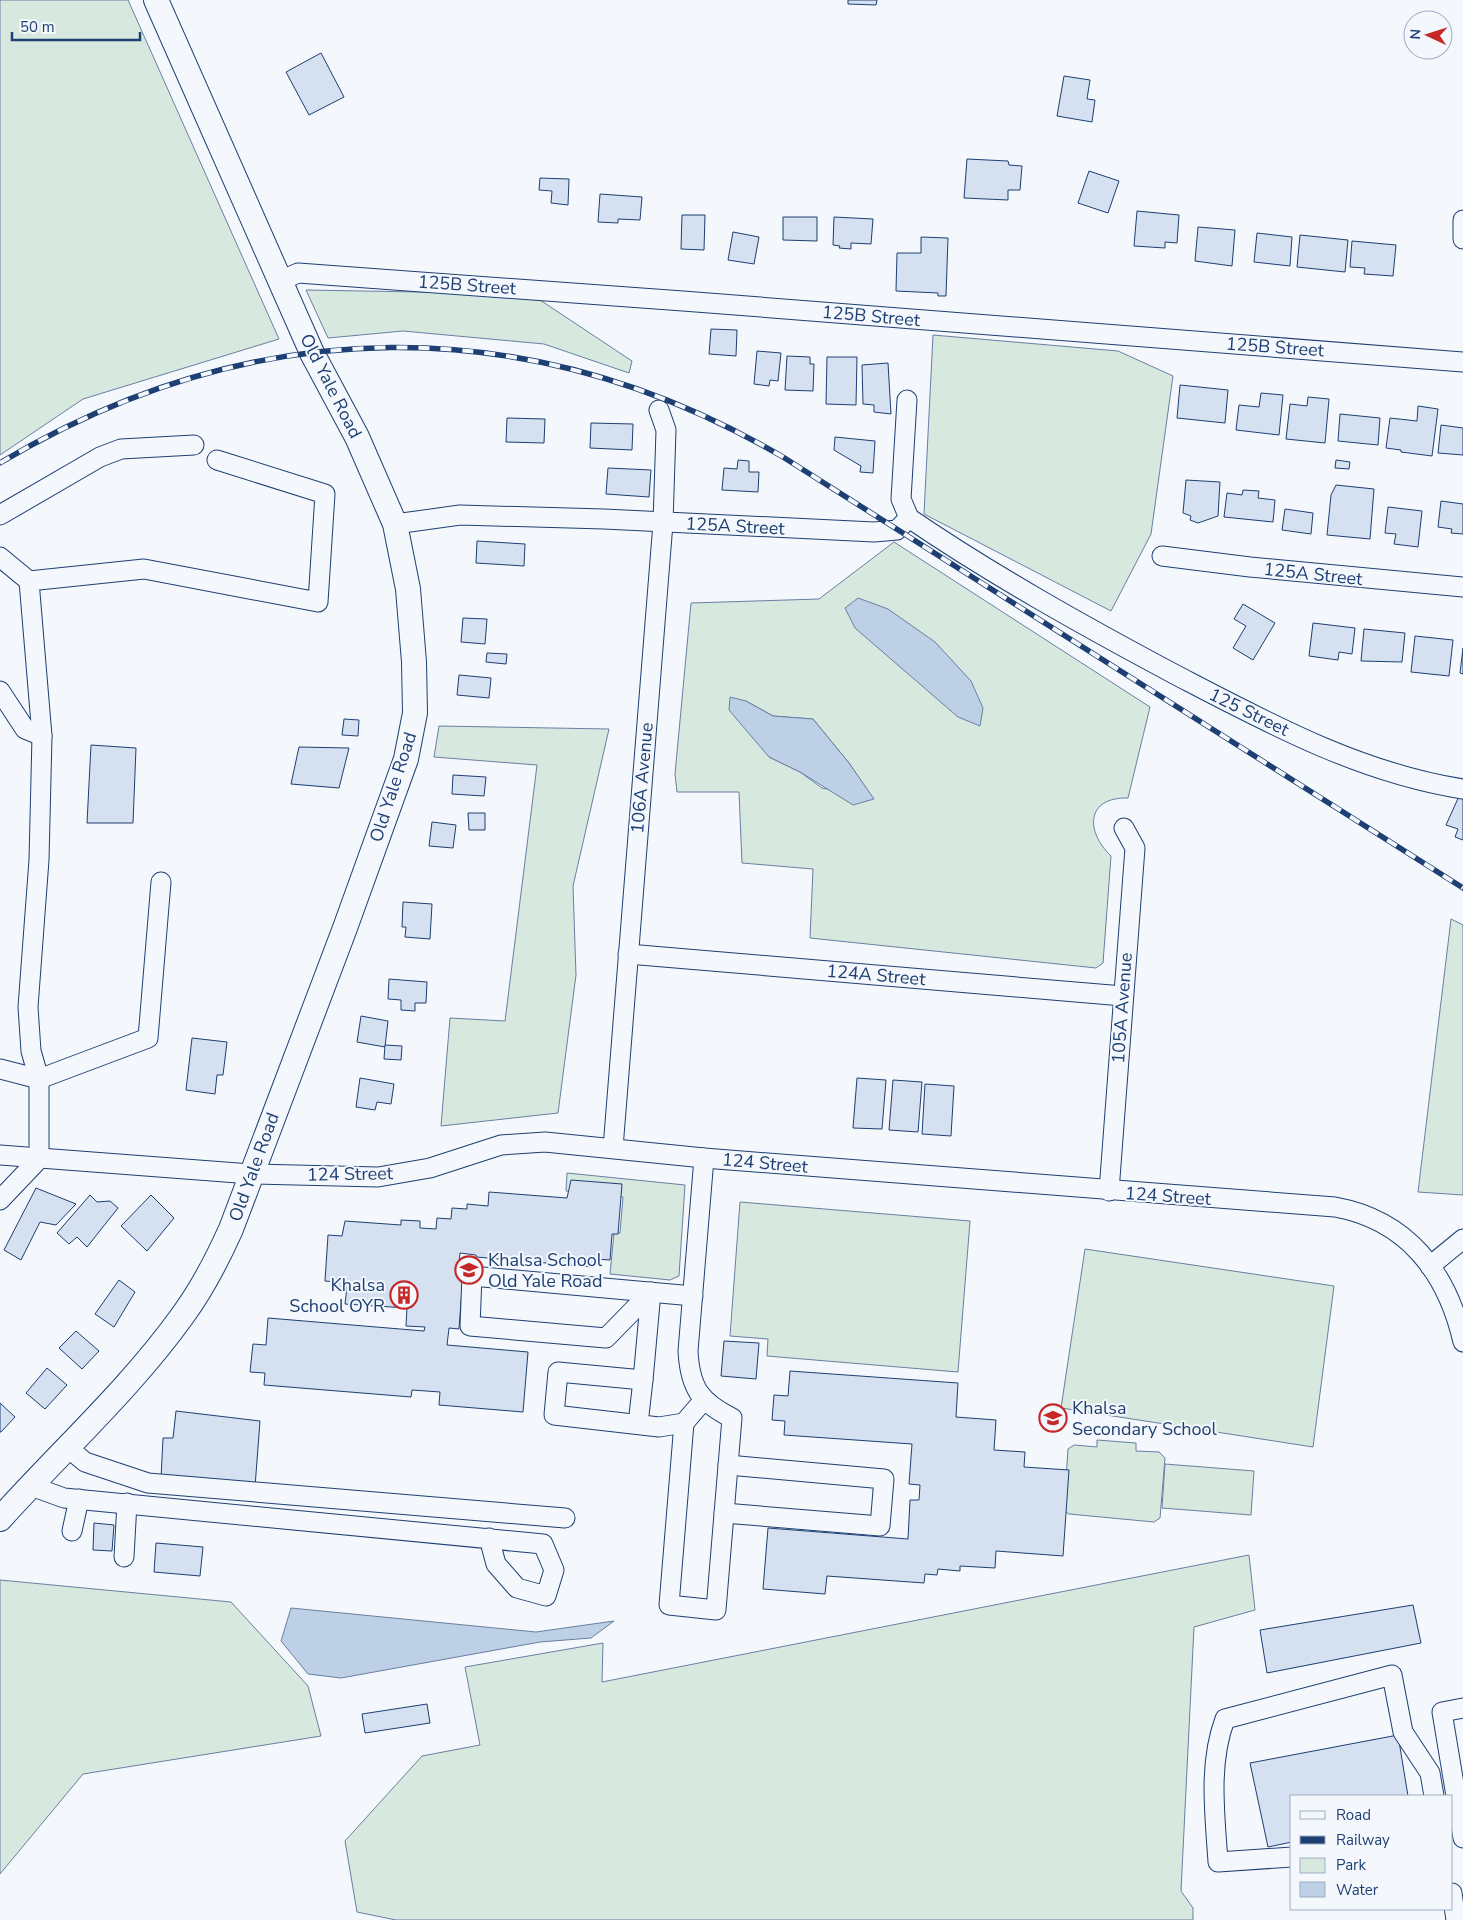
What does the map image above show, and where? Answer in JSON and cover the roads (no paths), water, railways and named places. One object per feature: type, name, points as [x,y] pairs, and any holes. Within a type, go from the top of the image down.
[{"type":"main road","name":"Old Yale Road","points":[[0,1519],[148,1359],[184,1314],[222,1250],[346,928],[410,742],[415,713],[414,662],[408,589],[394,524],[357,437],[312,353],[156,0]]},
{"type":"street","points":[[1463,220],[1463,239]]},
{"type":"street","name":"125B Street","points":[[280,281],[298,273],[1463,362]]},
{"type":"street","points":[[906,400],[901,498],[902,506],[909,518]]},
{"type":"street","name":"106A Avenue","points":[[613,1148],[662,523],[666,430],[659,410]]},
{"type":"street","points":[[0,515],[100,457],[121,449],[194,445]]},
{"type":"street","points":[[0,557],[29,581],[144,569],[318,602],[325,494],[217,460]]},
{"type":"street","name":"125A Street","points":[[394,524],[460,515],[874,532],[897,530],[909,518]]},
{"type":"street","name":"125 Street","points":[[909,518],[1048,604],[1215,696],[1338,754],[1390,773],[1463,789]]},
{"type":"street","name":"125A Street","points":[[1162,556],[1241,566],[1463,588]]},
{"type":"street","points":[[0,1200],[39,1159],[40,1079],[31,1051],[28,1007],[39,860],[42,736],[29,581]]},
{"type":"street","points":[[0,691],[25,729],[42,736]]},
{"type":"street","name":"105A Avenue","points":[[1109,1192],[1135,848],[1124,828]]},
{"type":"street","points":[[0,1069],[40,1079],[148,1038],[161,882]]},
{"type":"street","name":"124A Street","points":[[628,954],[1123,996]]},
{"type":"street","name":"124 Street","points":[[0,1155],[251,1174],[378,1177],[430,1168],[501,1145],[545,1142],[704,1158],[1109,1192],[1335,1208],[1357,1212],[1378,1220],[1400,1234],[1442,1281],[1454,1309],[1463,1342]]},
{"type":"street","points":[[703,1401],[684,1424],[669,1606],[716,1610],[732,1418],[703,1401],[689,1368],[689,1342],[704,1158]]},
{"type":"street","points":[[1430,1266],[1463,1239]]},
{"type":"street","points":[[651,1292],[606,1338],[470,1326],[472,1276],[651,1292],[693,1296]]},
{"type":"street","points":[[638,1424],[644,1380],[651,1292]]},
{"type":"street","points":[[644,1380],[558,1372],[554,1415],[659,1427],[684,1424]]},
{"type":"street","points":[[67,1447],[85,1462],[148,1483],[565,1518]]},
{"type":"street","points":[[724,1513],[880,1526],[884,1479],[728,1466]]},
{"type":"street","points":[[31,1486],[64,1498],[489,1538]]},
{"type":"street","points":[[72,1531],[79,1498]]},
{"type":"street","points":[[124,1557],[127,1503]]},
{"type":"street","points":[[1290,1857],[1218,1862],[1214,1771],[1218,1739],[1225,1719],[1392,1675],[1403,1732],[1430,1773],[1434,1795]]},
{"type":"street","points":[[1463,1708],[1442,1712],[1463,1838]]},
{"type":"street","points":[[1453,1900],[1456,1920]]},
{"type":"water","points":[[858,598],[888,609],[935,642],[971,681],[983,708],[980,726],[958,717],[855,628],[845,608]]},
{"type":"water","points":[[730,697],[746,701],[773,716],[813,719],[849,763],[874,799],[853,805],[800,772],[769,757],[729,710]]},
{"type":"water","points":[[291,1608],[536,1632],[614,1621],[591,1638],[540,1642],[341,1678],[308,1674],[281,1641]]},
{"type":"railway","points":[[0,463],[96,413],[193,377],[292,355],[391,348],[490,354],[589,374],[687,408],[783,457],[1463,888]]},
{"type":"place","name":"Khalsa School Old Yale Road","points":[[469,1270]]},
{"type":"place","name":"Khalsa School OYR","points":[[404,1295]]},
{"type":"place","name":"Khalsa Secondary School","points":[[1053,1418]]}]
